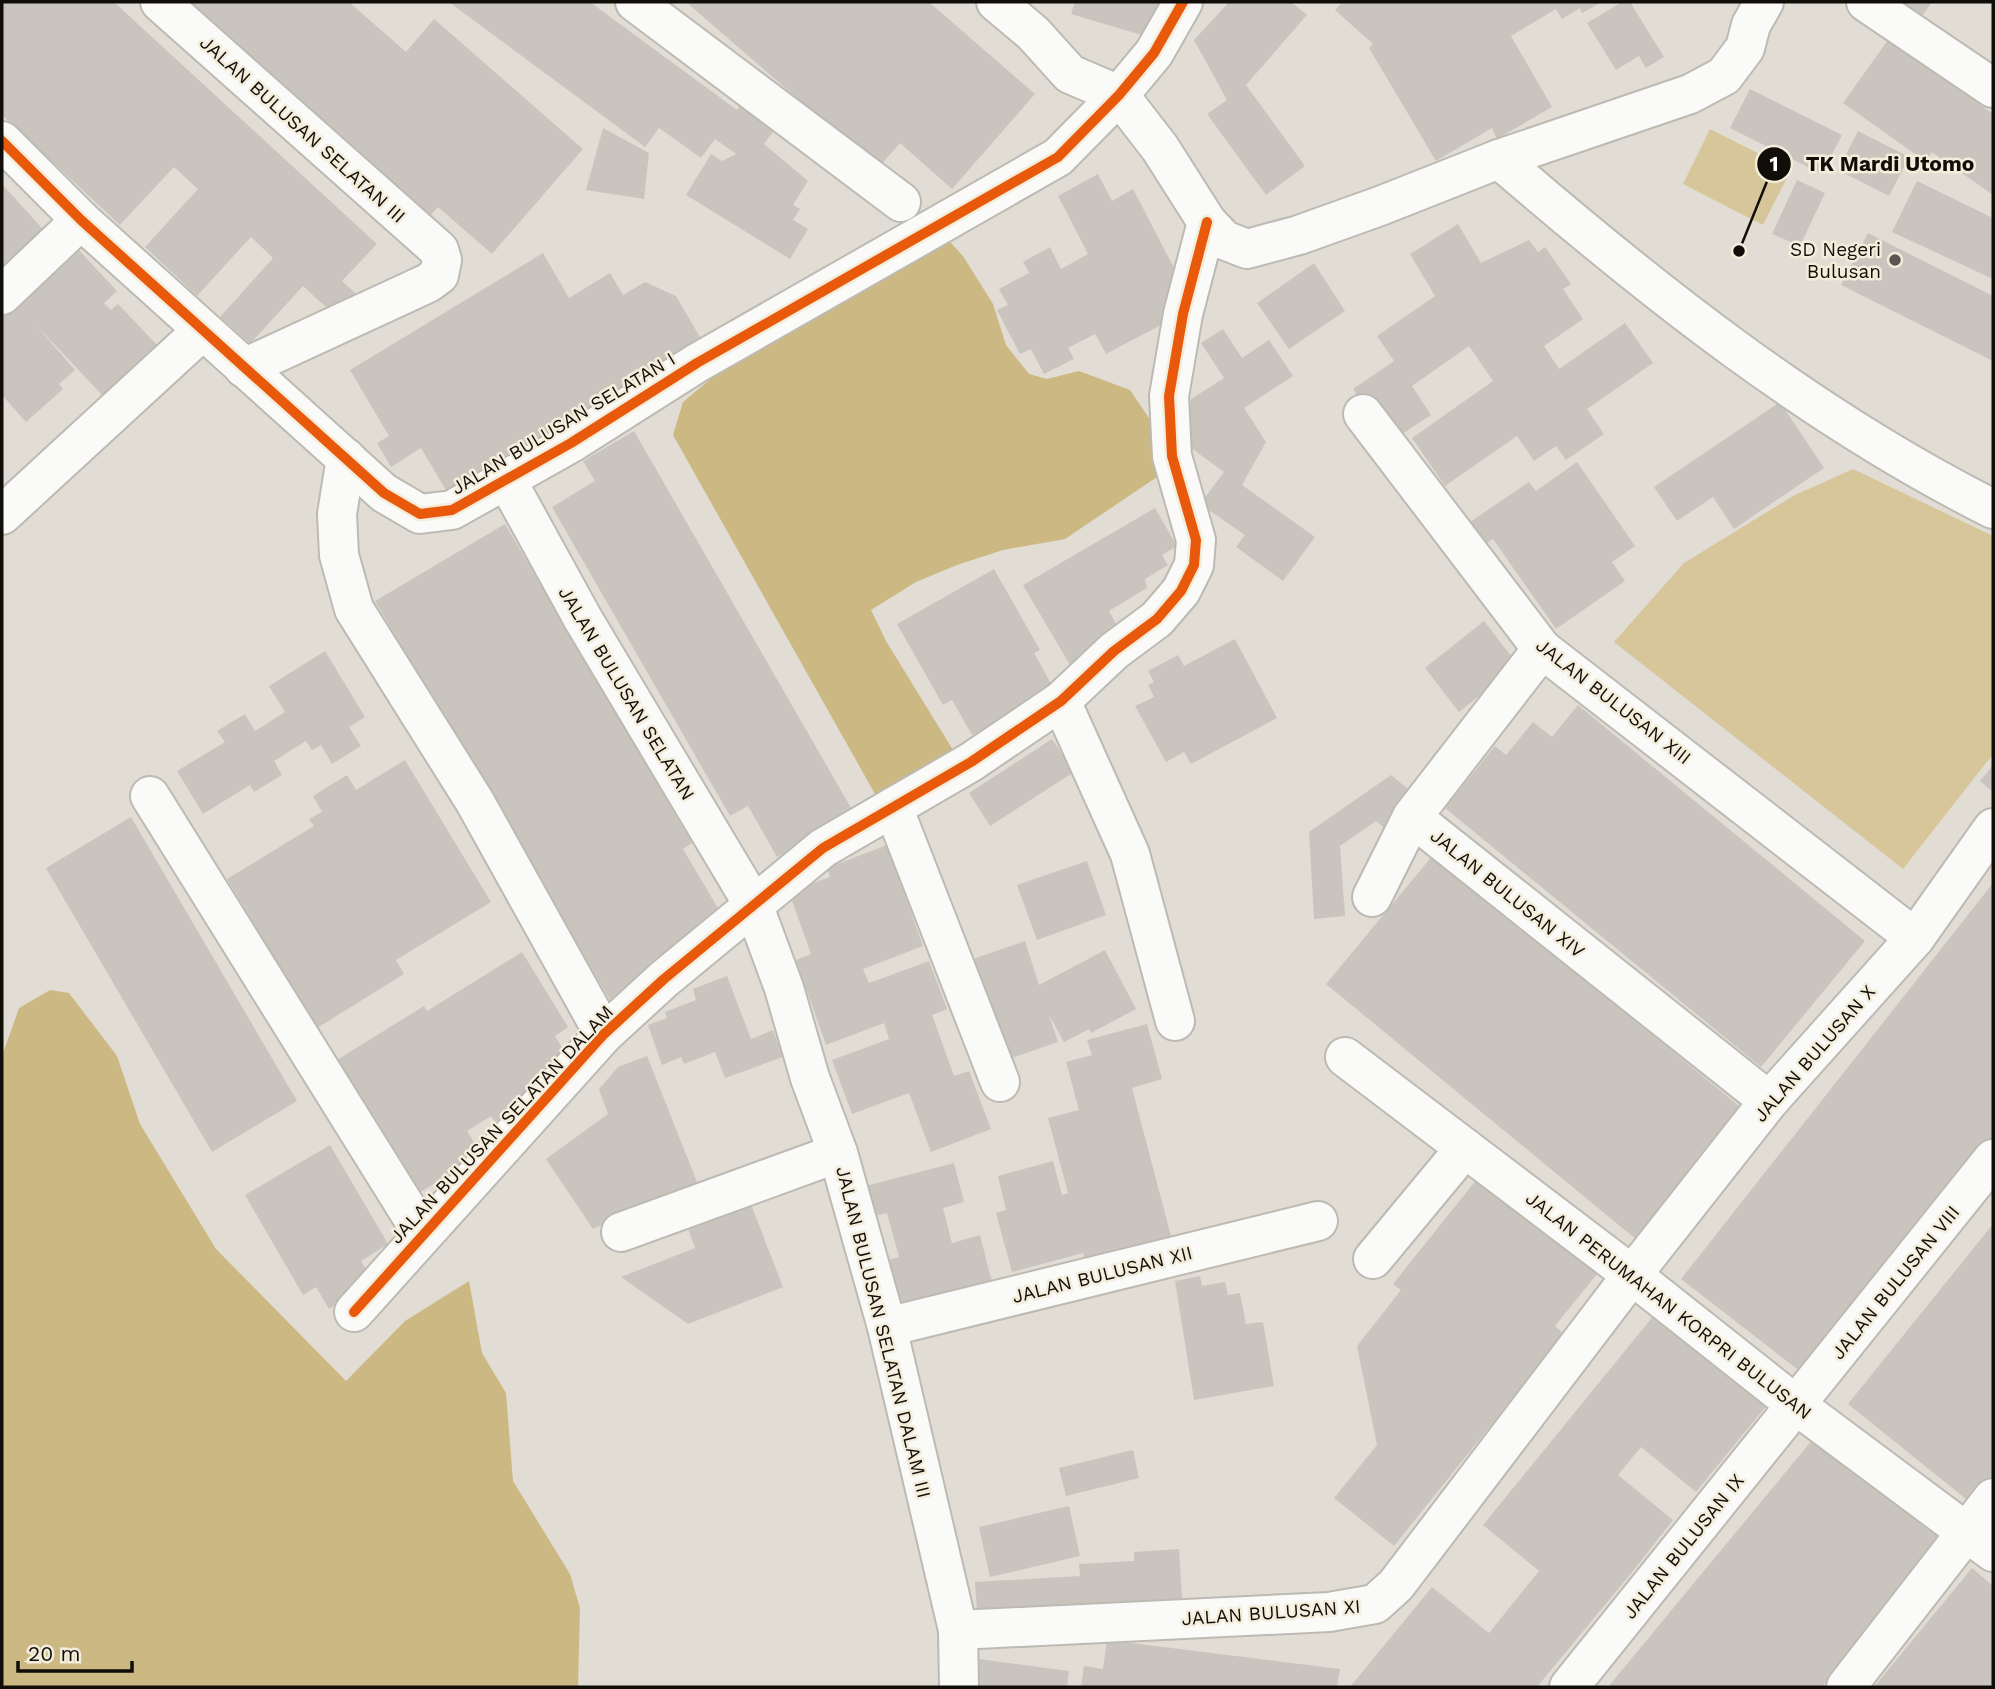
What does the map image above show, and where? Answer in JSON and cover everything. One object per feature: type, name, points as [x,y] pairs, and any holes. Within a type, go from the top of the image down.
[{"type":"street","name":"JALAN BULUSAN SELATAN III","points":[[160,2],[439,250],[442,260],[439,275],[428,283],[244,368]]},
{"type":"street","points":[[635,2],[901,202]]},
{"type":"street","points":[[996,2],[1038,17],[1070,74],[1119,95],[1160,148],[1207,222],[1224,240],[1247,249],[1299,235],[1368,211],[1499,159],[1690,94],[1724,76],[1745,48],[1751,25],[1764,2]]},
{"type":"street","name":"JALAN BULUSAN SELATAN I","points":[[2,141],[81,220],[202,331],[384,493],[420,514],[452,510],[571,443],[697,363],[1058,157],[1119,95],[1154,53],[1183,2]]},
{"type":"street","points":[[1866,2],[1993,88]]},
{"type":"street","points":[[1499,159],[1607,252],[1731,349],[1952,489],[1993,509]]},
{"type":"street","points":[[2,295],[81,220]]},
{"type":"street","name":"JALAN BULUSAN SELATAN DALAM","points":[[354,1312],[422,1233],[604,1034],[753,904],[823,848],[971,762],[1061,701],[1114,651],[1157,619],[1181,591],[1194,565],[1196,540],[1172,456],[1169,396],[1183,314],[1207,222]]},
{"type":"street","points":[[2,515],[202,331]]},
{"type":"street","name":"JALAN BULUSAN XIII","points":[[1363,414],[1542,649],[1915,938]]},
{"type":"street","points":[[346,458],[337,514],[339,555],[354,609],[475,802],[604,1034]]},
{"type":"street","name":"JALAN BULUSAN SELATAN","points":[[506,479],[583,620],[753,904]]},
{"type":"street","name":"JALAN BULUSAN XIV","points":[[1542,649],[1412,817],[1769,1101]]},
{"type":"street","points":[[1061,701],[1130,854],[1175,1021]]},
{"type":"street","points":[[150,796],[422,1233]]},
{"type":"street","points":[[892,807],[1000,1082]]},
{"type":"street","points":[[1372,897],[1412,817]]},
{"type":"street","name":"JALAN BULUSAN X","points":[[1632,1275],[1769,1101],[1915,938],[1993,828]]},
{"type":"street","name":"JALAN BULUSAN SELATAN DALAM III","points":[[753,904],[784,988],[810,1078],[838,1153],[887,1327],[958,1630],[959,1687]]},
{"type":"street","name":"JALAN PERUMAHAN KORPRI BULUSAN","points":[[1345,1057],[1632,1275],[1796,1405],[1979,1542]]},
{"type":"street","points":[[1373,1259],[1465,1148]]},
{"type":"street","points":[[621,1232],[838,1153]]},
{"type":"street","name":"JALAN BULUSAN VIII","points":[[1796,1405],[1993,1159]]},
{"type":"street","name":"JALAN BULUSAN XII","points":[[887,1327],[1318,1222]]},
{"type":"street","name":"JALAN BULUSAN XI","points":[[958,1630],[1329,1612],[1375,1604],[1396,1585],[1632,1275]]},
{"type":"street","name":"JALAN BULUSAN IX","points":[[1569,1687],[1796,1405]]},
{"type":"street","points":[[1846,1687],[1979,1542],[1993,1498]]},
{"type":"shaded area","points":[[1710,129],[1791,170],[1763,225],[1683,184]]},
{"type":"shaded area","points":[[948,240],[963,256],[993,304],[1006,345],[1029,374],[1047,379],[1079,371],[1130,390],[1157,430],[1160,475],[1065,539],[1003,550],[957,565],[916,582],[871,610],[886,641],[953,750],[879,801],[673,435],[683,402],[720,371]]},
{"type":"shaded area","points":[[1853,469],[1993,536],[1993,754],[1903,869],[1614,642],[1684,563],[1793,496]]},
{"type":"shaded area","points":[[50,990],[69,993],[117,1056],[140,1124],[216,1249],[346,1381],[405,1321],[469,1281],[482,1353],[506,1393],[513,1481],[570,1574],[580,1608],[578,1687],[2,1687],[2,1056],[19,1008]]},
{"type":"building","points":[[2,2],[114,2],[377,244],[342,281],[362,299],[341,321],[303,286],[250,344],[220,317],[273,258],[251,237],[197,296],[145,247],[198,189],[174,167],[120,225],[2,115]]},
{"type":"building","points":[[174,2],[349,2],[406,52],[434,19],[583,149],[492,254],[438,207],[425,221]]},
{"type":"building","points":[[449,2],[590,2],[737,110],[741,104],[775,129],[764,144],[808,181],[793,205],[800,209],[793,220],[808,229],[790,259],[686,195],[711,154],[722,161],[736,154],[715,139],[701,158],[659,128],[645,147]]},
{"type":"building","points":[[686,2],[929,2],[1035,94],[952,189],[900,143],[878,168]]},
{"type":"building","points":[[1075,2],[1167,2],[1155,39],[1071,14]]},
{"type":"building","points":[[1229,2],[1291,2],[1307,15],[1246,85],[1305,166],[1266,195],[1207,114],[1227,100],[1194,40]]},
{"type":"building","points":[[1342,2],[1602,2],[1582,13],[1580,8],[1562,19],[1556,9],[1511,36],[1552,107],[1497,139],[1492,128],[1436,161],[1369,48],[1373,44],[1335,10]]},
{"type":"building","points":[[1622,2],[1630,2],[1664,57],[1646,68],[1639,56],[1616,70],[1587,23]]},
{"type":"building","points":[[1894,2],[1932,2],[1919,20]]},
{"type":"building","points":[[1888,40],[1993,114],[1993,195],[1932,152],[1925,161],[1843,103]]},
{"type":"building","points":[[1750,89],[1842,135],[1822,174],[1730,128]]},
{"type":"building","points":[[603,128],[649,153],[644,199],[586,190]]},
{"type":"building","points":[[1858,131],[1909,157],[1889,196],[1838,170]]},
{"type":"building","points":[[1098,174],[1112,201],[1133,189],[1184,287],[1166,297],[1176,317],[1106,354],[1095,334],[1068,348],[1074,359],[1044,374],[1031,349],[1020,354],[997,310],[1008,305],[999,289],[1029,273],[1023,262],[1050,247],[1061,269],[1088,254],[1058,196]]},
{"type":"building","points":[[1797,180],[1825,193],[1800,246],[1772,234]]},
{"type":"building","points":[[1917,181],[1993,218],[1993,279],[1892,232]]},
{"type":"building","points":[[2,184],[49,236],[2,279]]},
{"type":"building","points":[[1458,224],[1481,263],[1529,240],[1538,252],[1545,247],[1571,284],[1563,289],[1583,319],[1544,346],[1559,369],[1625,323],[1653,363],[1587,409],[1604,434],[1566,460],[1556,446],[1534,461],[1517,436],[1445,486],[1412,438],[1493,381],[1469,346],[1412,386],[1431,415],[1390,442],[1353,389],[1394,361],[1377,336],[1435,296],[1410,254]]},
{"type":"building","points":[[1868,233],[1993,296],[1993,361],[1841,285]]},
{"type":"building","points":[[74,245],[117,291],[104,303],[111,310],[118,304],[158,346],[104,397],[36,325],[75,370],[59,384],[63,389],[26,422],[2,395],[2,313]]},
{"type":"building","points":[[543,253],[569,298],[610,273],[623,295],[645,282],[676,296],[704,344],[450,497],[421,448],[391,467],[377,443],[389,436],[350,370]]},
{"type":"building","points":[[1314,263],[1345,311],[1289,349],[1257,303]]},
{"type":"building","points":[[1223,329],[1242,358],[1269,340],[1293,376],[1244,408],[1266,442],[1242,485],[1315,537],[1283,581],[1236,547],[1245,535],[1200,504],[1224,472],[1183,442],[1191,399],[1224,378],[1201,343]]},
{"type":"building","points":[[1780,402],[1824,468],[1734,529],[1713,497],[1677,521],[1654,487]]},
{"type":"building","points":[[634,431],[854,813],[777,857],[748,806],[730,816],[552,507],[595,481],[583,461]]},
{"type":"building","points":[[1577,462],[1635,546],[1612,562],[1625,581],[1556,629],[1493,539],[1485,544],[1470,522],[1529,482],[1536,491]]},
{"type":"building","points":[[1155,508],[1177,546],[1162,555],[1168,565],[1145,579],[1147,588],[1109,611],[1116,624],[1109,628],[1116,639],[1070,665],[1023,585]]},
{"type":"building","points":[[505,524],[692,843],[683,849],[725,920],[678,960],[610,1000],[375,601]]},
{"type":"building","points":[[994,569],[1040,650],[1034,653],[1054,689],[972,735],[952,700],[943,705],[897,624]]},
{"type":"building","points":[[1484,621],[1518,665],[1459,712],[1425,668]]},
{"type":"building","points":[[1235,639],[1277,718],[1191,764],[1184,752],[1166,762],[1135,706],[1154,697],[1148,685],[1154,682],[1148,671],[1178,655],[1184,666]]},
{"type":"building","points":[[325,651],[365,717],[349,727],[361,746],[332,764],[321,745],[312,750],[306,741],[274,761],[282,775],[254,792],[250,785],[203,814],[177,771],[225,742],[217,731],[245,714],[255,731],[285,712],[269,686]]},
{"type":"building","points":[[1578,705],[1865,941],[1761,1067],[1445,808],[1495,746],[1506,755],[1533,722],[1552,737]]},
{"type":"building","points":[[1052,739],[1074,772],[990,826],[969,793]]},
{"type":"building","points":[[405,760],[491,902],[396,960],[404,974],[317,1028],[227,879],[314,826],[309,819],[322,812],[313,796],[347,775],[356,790]]},
{"type":"building","points":[[1993,765],[1993,792],[1980,781]]},
{"type":"building","points":[[1391,775],[1419,798],[1390,833],[1376,821],[1340,846],[1345,916],[1314,919],[1309,832]]},
{"type":"building","points":[[131,817],[297,1101],[212,1152],[46,868]]},
{"type":"building","points":[[887,845],[923,946],[863,969],[869,983],[929,961],[947,1009],[932,1015],[954,1076],[969,1071],[991,1129],[931,1152],[909,1093],[852,1114],[832,1060],[889,1039],[884,1023],[826,1045],[796,960],[811,954],[789,892],[830,877],[827,868]]},
{"type":"building","points":[[1433,855],[1744,1110],[1637,1240],[1326,984]]},
{"type":"building","points":[[1087,861],[1106,915],[1037,940],[1017,885]]},
{"type":"building","points":[[1993,883],[1993,1139],[1806,1376],[1681,1279]]},
{"type":"building","points":[[1025,941],[1039,985],[1105,950],[1136,1009],[1091,1033],[1089,1029],[1064,1042],[1049,1015],[1058,1042],[1003,1061],[970,960]]},
{"type":"building","points":[[522,952],[568,1027],[555,1036],[572,1063],[543,1092],[495,1122],[491,1116],[467,1131],[482,1155],[419,1193],[337,1060],[424,1006],[427,1011]]},
{"type":"building","points":[[727,976],[751,1039],[773,1030],[783,1057],[725,1078],[715,1052],[684,1064],[681,1057],[662,1065],[648,1025],[667,1018],[665,1012],[696,1000],[693,989]]},
{"type":"building","points":[[1147,1024],[1162,1079],[1132,1088],[1172,1240],[1086,1263],[1083,1253],[1012,1272],[996,1213],[1006,1210],[998,1176],[1053,1161],[1062,1195],[1068,1193],[1048,1118],[1079,1110],[1066,1062],[1092,1055],[1087,1040]]},
{"type":"building","points":[[647,1056],[701,1192],[643,1205],[593,1229],[546,1159],[608,1114],[599,1089],[618,1067]]},
{"type":"building","points":[[330,1145],[388,1244],[361,1261],[374,1282],[329,1309],[316,1287],[303,1295],[245,1195]]},
{"type":"building","points":[[954,1163],[964,1202],[943,1208],[952,1243],[980,1235],[995,1294],[900,1318],[885,1261],[899,1257],[887,1213],[870,1217],[862,1187]]},
{"type":"building","points":[[1481,1174],[1601,1269],[1555,1326],[1564,1334],[1394,1546],[1334,1498],[1377,1445],[1357,1346],[1401,1290],[1393,1284]]},
{"type":"building","points":[[750,1202],[783,1287],[688,1324],[621,1277],[695,1248],[687,1226]]},
{"type":"building","points":[[1993,1224],[1993,1476],[1971,1503],[1848,1404]]},
{"type":"building","points":[[1200,1276],[1202,1286],[1225,1282],[1228,1295],[1240,1293],[1246,1324],[1263,1322],[1274,1386],[1194,1400],[1175,1281]]},
{"type":"building","points":[[1659,1309],[1771,1400],[1696,1492],[1641,1447],[1618,1475],[1673,1520],[1633,1571],[1537,1687],[1350,1687],[1432,1587],[1489,1633],[1539,1571],[1483,1525]]},
{"type":"building","points":[[1813,1439],[1943,1540],[1822,1687],[1608,1687]]},
{"type":"building","points":[[1133,1450],[1139,1478],[1066,1496],[1059,1468]]},
{"type":"building","points":[[1069,1506],[1080,1556],[990,1577],[979,1527]]},
{"type":"building","points":[[1179,1549],[1183,1615],[978,1627],[975,1582],[1080,1576],[1079,1564],[1134,1561],[1134,1552]]},
{"type":"building","points":[[1972,1568],[1993,1586],[1993,1683],[1990,1687],[1874,1687]]},
{"type":"building","points":[[1107,1640],[1340,1669],[1337,1687],[1081,1687],[1084,1666],[1103,1669]]},
{"type":"building","points":[[979,1659],[1069,1671],[1067,1687],[975,1687]]},
{"type":"cycle path","points":[[2,141],[81,220],[384,493],[420,514],[452,510],[571,443],[697,363],[1058,157],[1119,95],[1154,53],[1183,2]]},
{"type":"cycle path","points":[[354,1312],[604,1034],[664,979],[823,848],[971,762],[1061,701],[1114,651],[1157,619],[1181,591],[1194,565],[1196,540],[1172,456],[1169,396],[1183,314],[1207,222]]},
{"type":"place","name":"TK Mardi Utomo","points":[[1739,251]]},
{"type":"place","name":"SD Negeri Bulusan","points":[[1895,260]]}]
